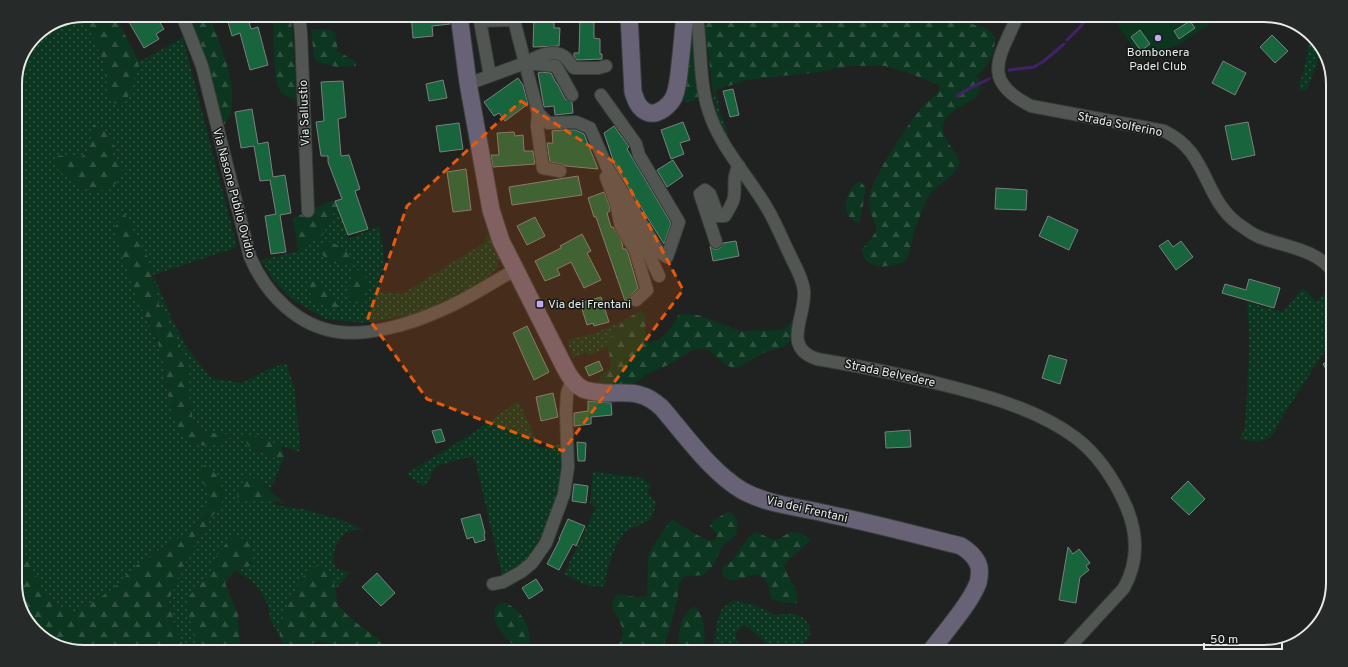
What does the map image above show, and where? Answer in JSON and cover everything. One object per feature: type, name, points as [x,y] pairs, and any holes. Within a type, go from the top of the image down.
[{"type":"main road","name":"Via dei Frentani","points":[[460,22],[468,83],[491,210],[501,241],[572,379],[583,389],[598,392],[639,394],[654,400],[713,467],[738,488],[756,496],[778,504],[827,514],[961,546],[967,550],[976,561],[979,568],[978,582],[968,601],[935,645]]},
{"type":"main road","points":[[629,22],[633,92],[637,103],[642,109],[650,113],[657,112],[668,106],[673,98],[678,84],[684,22]]},
{"type":"street","name":"Via Nasone Publio Ovidio","points":[[185,22],[202,66],[250,257],[263,283],[275,297],[299,318],[322,328],[340,332],[382,330],[419,320],[439,312],[515,270]]},
{"type":"street","name":"Via Sallustio","points":[[300,22],[308,211]]},
{"type":"street","points":[[480,22],[490,76]]},
{"type":"street","points":[[515,22],[538,113],[537,126],[543,168],[560,171]]},
{"type":"street","name":"Strada Belvedere","points":[[697,22],[706,104],[717,131],[770,213],[803,285],[804,300],[796,339],[798,345],[804,353],[817,359],[896,373],[936,382],[976,393],[1026,410],[1053,423],[1077,439],[1095,457],[1111,478],[1124,502],[1133,526],[1135,549],[1134,566],[1124,588],[1071,645]]},
{"type":"street","name":"Strada Solferino","points":[[1015,22],[999,60],[997,70],[1000,81],[1008,92],[1016,99],[1031,106],[1164,131],[1174,136],[1183,142],[1196,158],[1221,206],[1236,222],[1257,236],[1318,257],[1326,264]]},
{"type":"street","points":[[468,83],[525,63],[542,54],[558,54],[566,58],[574,68],[598,68],[606,66]]},
{"type":"street","points":[[525,63],[556,66],[572,95]]},
{"type":"street","points":[[538,113],[548,123],[576,122],[590,128],[607,167],[659,252],[667,257],[679,222],[639,155],[636,144],[601,95]]},
{"type":"street","points":[[716,242],[700,194],[705,190],[710,194],[718,216],[725,216],[734,200],[736,170],[740,166]]},
{"type":"street","points":[[607,167],[605,174],[616,203],[621,228],[635,250],[647,290],[636,300]]},
{"type":"street","points":[[616,203],[643,242],[659,276]]},
{"type":"street","points":[[493,584],[503,582],[521,572],[532,563],[546,543],[564,494],[568,466],[566,394],[572,379]]},
{"type":"highlighted area","points":[[521,101],[617,164],[683,290],[563,451],[427,399],[368,318],[407,206]]},
{"type":"green space","points":[[88,22],[104,64],[128,81],[139,62],[183,38],[237,247],[153,275],[172,319],[186,346],[211,378],[242,383],[269,369],[286,363],[294,387],[299,432],[299,452],[252,435],[254,450],[265,452],[281,460],[285,456],[270,490],[255,479],[242,501],[270,501],[276,505],[307,510],[344,521],[363,530],[357,529],[344,534],[335,550],[333,559],[337,569],[350,572],[335,590],[330,576],[318,566],[292,599],[287,608],[280,628],[280,638],[270,619],[268,605],[259,589],[251,580],[236,571],[253,565],[253,546],[215,558],[210,574],[188,597],[196,645],[182,645],[174,622],[169,601],[180,573],[196,542],[224,498],[205,465],[199,480],[206,486],[211,494],[199,519],[185,533],[136,566],[119,584],[97,600],[73,613],[47,599],[22,547],[22,80],[28,57],[43,37],[64,25]],"holes":[[[101,126],[114,140],[112,152],[117,182],[106,189],[60,155],[73,158],[83,156],[91,144],[92,129]],[[124,214],[153,275],[158,303],[188,363],[187,385],[193,419],[202,432],[233,435],[224,442],[184,435],[166,387],[160,348],[137,298],[115,229]]]},
{"type":"green space","points":[[88,22],[119,22],[139,62],[130,91],[122,106],[112,102],[108,92],[104,64]]},
{"type":"green space","points":[[189,22],[212,22],[225,59],[231,82],[232,107],[228,119],[223,127]]},
{"type":"green space","points":[[273,22],[291,22],[297,100],[289,98],[279,89],[275,66]]},
{"type":"green space","points":[[693,22],[695,22],[700,94],[691,102],[686,102],[682,99],[684,50]]},
{"type":"green space","points":[[706,22],[970,22],[972,24],[987,28],[995,37],[994,50],[991,59],[986,67],[977,76],[981,83],[978,96],[950,114],[943,125],[943,132],[947,141],[960,163],[954,173],[929,194],[914,231],[906,261],[891,266],[879,266],[869,263],[865,259],[861,250],[877,230],[870,210],[869,197],[877,176],[893,148],[919,111],[940,91],[939,85],[885,66],[851,66],[819,72],[747,80],[713,91],[705,29]]},
{"type":"green space","name":"Bombonera Padel Club","points":[[1116,22],[1213,22],[1180,44],[1141,59]]},
{"type":"green space","points":[[311,29],[326,29],[335,32],[338,51],[356,62],[356,66],[337,67],[317,62],[314,57]]},
{"type":"green space","points":[[1308,40],[1319,56],[1308,88],[1303,91],[1300,90],[1299,85],[1305,66]]},
{"type":"green space","points":[[716,90],[720,111],[730,140],[720,123],[716,111],[713,91]]},
{"type":"green space","points":[[96,124],[101,126],[114,140],[112,154],[120,162],[123,171],[119,180],[111,187],[96,191],[77,185],[65,177],[52,162],[60,156],[77,158],[86,153],[91,142],[93,125]]},
{"type":"green space","points":[[858,182],[861,182],[865,187],[860,223],[854,221],[850,217],[847,213],[846,207],[846,201],[850,190]]},
{"type":"green space","points":[[333,200],[337,206],[322,236],[298,251],[293,218]]},
{"type":"green space","points":[[337,206],[348,239],[380,226],[384,258],[383,268],[378,283],[381,292],[402,294],[487,241],[486,234],[490,232],[499,258],[497,268],[479,285],[417,314],[364,323],[326,319],[293,300],[274,281],[261,260],[298,251],[322,236]]},
{"type":"green space","points":[[124,213],[148,258],[158,303],[173,329],[188,363],[187,385],[193,419],[202,432],[234,435],[222,443],[205,446],[189,440],[181,431],[175,418],[170,404],[160,349],[134,290],[115,229],[119,218]]},
{"type":"green space","points":[[327,241],[336,244],[348,252],[354,265],[336,264],[329,261],[320,250],[323,242]]},
{"type":"green space","points":[[359,270],[366,276],[367,289],[362,302],[353,304],[349,301],[350,282],[353,273]]},
{"type":"green space","points":[[311,279],[320,283],[328,290],[338,307],[332,309],[318,303],[312,297],[308,288],[308,282]]},
{"type":"green space","points":[[1303,288],[1317,302],[1326,292],[1326,349],[1279,422],[1273,434],[1262,440],[1248,441],[1240,439],[1245,427],[1249,354],[1247,302],[1283,312]]},
{"type":"green space","points":[[641,310],[646,316],[645,331],[649,342],[655,341],[664,336],[671,328],[679,314],[698,315],[740,331],[784,330],[794,319],[789,343],[783,347],[763,353],[739,367],[732,368],[704,348],[693,350],[668,365],[645,375],[628,389],[603,388],[600,381],[600,376],[611,367],[609,352],[606,344],[623,321]]},
{"type":"green space","points":[[623,321],[606,343],[607,347],[588,356],[586,352],[573,358],[567,340],[593,334]]},
{"type":"green space","points":[[518,401],[540,448],[561,444],[562,479],[558,499],[544,533],[534,551],[521,567],[503,579],[473,456],[436,466],[425,487],[406,474],[470,435]]},
{"type":"green space","points":[[244,435],[252,435],[281,445],[285,456],[281,460],[263,451],[250,447]]},
{"type":"green space","points":[[205,464],[219,479],[224,498],[196,542],[180,573],[169,600],[174,622],[182,645],[84,645],[68,643],[50,635],[37,624],[28,610],[23,595],[22,547],[47,599],[73,613],[112,589],[120,583],[137,565],[177,539],[199,519],[211,494],[206,486],[199,480]]},
{"type":"green space","points":[[593,472],[642,478],[651,485],[647,492],[656,503],[650,519],[626,531],[622,536],[611,557],[605,580],[605,586],[599,587],[584,584],[564,574],[596,507],[590,504]]},
{"type":"green space","points":[[247,477],[254,478],[284,503],[269,501],[242,501],[237,498],[241,484]]},
{"type":"green space","points":[[729,511],[735,516],[737,522],[736,535],[722,546],[713,566],[703,575],[685,576],[679,583],[678,597],[664,645],[618,645],[623,635],[621,625],[612,606],[616,594],[635,597],[647,596],[648,557],[652,547],[672,519],[710,541],[714,541],[717,534],[710,526],[714,520]]},
{"type":"green space","points":[[757,532],[776,540],[791,532],[800,533],[811,540],[785,563],[786,572],[796,591],[797,603],[780,602],[770,598],[769,588],[760,575],[732,580],[723,575],[722,568],[732,561],[751,535]]},
{"type":"green space","points":[[231,537],[246,539],[253,546],[253,565],[234,571],[225,583],[238,614],[240,645],[196,645],[187,608],[188,597],[210,574],[215,558]]},
{"type":"green space","points":[[318,566],[329,573],[334,583],[338,605],[351,619],[385,645],[334,645],[318,641],[309,645],[284,645],[280,637],[280,630],[285,611],[309,568]]},
{"type":"green space","points":[[734,601],[755,605],[775,615],[795,614],[805,619],[810,627],[810,636],[800,645],[766,645],[762,639],[745,625],[735,633],[739,645],[714,645],[718,620],[721,611]]},
{"type":"green space","points":[[502,602],[509,605],[521,615],[528,629],[531,645],[512,645],[496,623],[494,612]]},
{"type":"green space","points":[[694,606],[701,616],[705,634],[704,645],[678,645],[680,626],[689,610]]},
{"type":"building","points":[[129,22],[160,22],[164,29],[156,34],[159,39],[144,48]]},
{"type":"building","points":[[228,22],[249,22],[251,29],[258,27],[268,65],[250,70],[240,33],[232,36]]},
{"type":"building","points":[[412,22],[450,22],[450,24],[432,26],[433,36],[413,38]]},
{"type":"building","points":[[534,22],[554,22],[554,28],[560,28],[559,46],[533,47]]},
{"type":"building","points":[[580,22],[594,22],[594,38],[600,39],[600,54],[602,54],[602,59],[577,60],[574,53],[579,53]]},
{"type":"building","points":[[1188,22],[1191,22],[1195,28],[1179,39],[1174,31]]},
{"type":"building","points":[[1140,30],[1150,44],[1141,51],[1131,37]]},
{"type":"building","points":[[1272,35],[1288,51],[1275,63],[1260,47]]},
{"type":"building","points":[[1223,61],[1246,73],[1235,95],[1212,83]]},
{"type":"building","points":[[538,73],[551,73],[565,99],[572,102],[573,113],[555,115],[554,106],[544,107]]},
{"type":"building","points":[[518,78],[523,85],[528,104],[505,121],[499,113],[494,116],[484,102]]},
{"type":"building","points":[[443,80],[447,98],[429,101],[426,84]]},
{"type":"building","points":[[343,81],[346,117],[338,119],[341,156],[349,155],[360,189],[355,191],[368,229],[348,235],[335,201],[342,199],[328,162],[328,156],[321,156],[316,122],[324,121],[321,82]]},
{"type":"building","points":[[733,89],[739,115],[730,117],[723,91]]},
{"type":"building","points":[[252,109],[258,144],[268,142],[273,177],[285,175],[291,213],[280,215],[286,252],[271,254],[265,216],[276,214],[270,180],[260,181],[254,146],[241,148],[235,112]]},
{"type":"building","points":[[683,122],[690,140],[680,143],[684,154],[671,159],[661,130]]},
{"type":"building","points":[[1248,122],[1255,155],[1232,160],[1225,126]]},
{"type":"building","points":[[459,123],[463,149],[440,152],[436,126]]},
{"type":"building","points":[[614,126],[629,147],[627,149],[671,223],[664,244],[615,166],[604,133]]},
{"type":"building","points":[[575,130],[584,134],[598,169],[566,166],[550,162],[547,143],[553,143],[552,131]]},
{"type":"building","points":[[514,132],[515,136],[523,135],[524,151],[533,151],[535,164],[493,167],[491,155],[499,155],[497,133]]},
{"type":"building","points":[[673,160],[683,176],[667,187],[657,170]]},
{"type":"building","points":[[466,169],[471,210],[453,212],[447,172]]},
{"type":"building","points":[[578,176],[582,195],[512,205],[509,187]]},
{"type":"building","points":[[996,188],[1027,190],[1026,210],[995,209]]},
{"type":"building","points":[[604,192],[610,207],[610,211],[607,213],[611,227],[613,227],[622,242],[623,249],[626,249],[628,253],[638,288],[631,295],[629,300],[625,301],[588,198]]},
{"type":"building","points":[[1048,216],[1078,230],[1069,250],[1039,236]]},
{"type":"building","points":[[535,217],[545,236],[527,245],[517,226]]},
{"type":"building","points":[[582,234],[591,251],[587,253],[601,280],[584,288],[571,262],[557,269],[560,275],[545,281],[535,261],[561,248],[560,246]]},
{"type":"building","points":[[1168,240],[1173,247],[1181,241],[1193,257],[1176,270],[1159,246]]},
{"type":"building","points":[[736,241],[739,256],[713,261],[710,246],[714,249],[718,249],[723,243]]},
{"type":"building","points":[[1249,279],[1280,288],[1274,308],[1222,293],[1225,284],[1246,290]]},
{"type":"building","points":[[601,297],[609,322],[594,326],[593,323],[587,325],[580,303]]},
{"type":"building","points":[[527,326],[549,372],[534,380],[513,333]]},
{"type":"building","points":[[1049,355],[1067,360],[1060,384],[1042,378]]},
{"type":"building","points":[[599,361],[603,370],[589,376],[585,367]]},
{"type":"building","points":[[553,393],[558,417],[541,421],[536,397]]},
{"type":"building","points":[[588,401],[611,403],[612,415],[591,417],[591,424],[574,426],[574,413],[588,411]]},
{"type":"building","points":[[441,429],[445,441],[436,443],[432,431]]},
{"type":"building","points":[[910,430],[911,447],[886,448],[885,432]]},
{"type":"building","points":[[577,442],[586,443],[585,461],[578,461]]},
{"type":"building","points":[[1188,481],[1205,499],[1189,515],[1171,498]]},
{"type":"building","points":[[574,484],[588,486],[586,503],[572,501]]},
{"type":"building","points":[[480,514],[485,533],[485,540],[475,543],[473,537],[467,539],[461,519]]},
{"type":"building","points":[[568,519],[585,526],[576,546],[573,544],[559,570],[547,564],[560,539]]},
{"type":"building","points":[[1068,547],[1073,554],[1079,549],[1090,563],[1086,566],[1089,570],[1080,577],[1076,603],[1059,600]]},
{"type":"building","points":[[377,573],[395,593],[381,606],[362,587]]},
{"type":"building","points":[[536,579],[543,590],[529,599],[522,588]]},
{"type":"waterway","points":[[1067,40],[1084,22]]},
{"type":"waterway","points":[[1009,70],[1034,67],[1044,61],[1064,44]]},
{"type":"waterway","points":[[957,96],[989,79]]},
{"type":"place","name":"Bombonera Padel Club","points":[[1158,38]]},
{"type":"place","name":"Via dei Frentani","points":[[540,304]]}]
